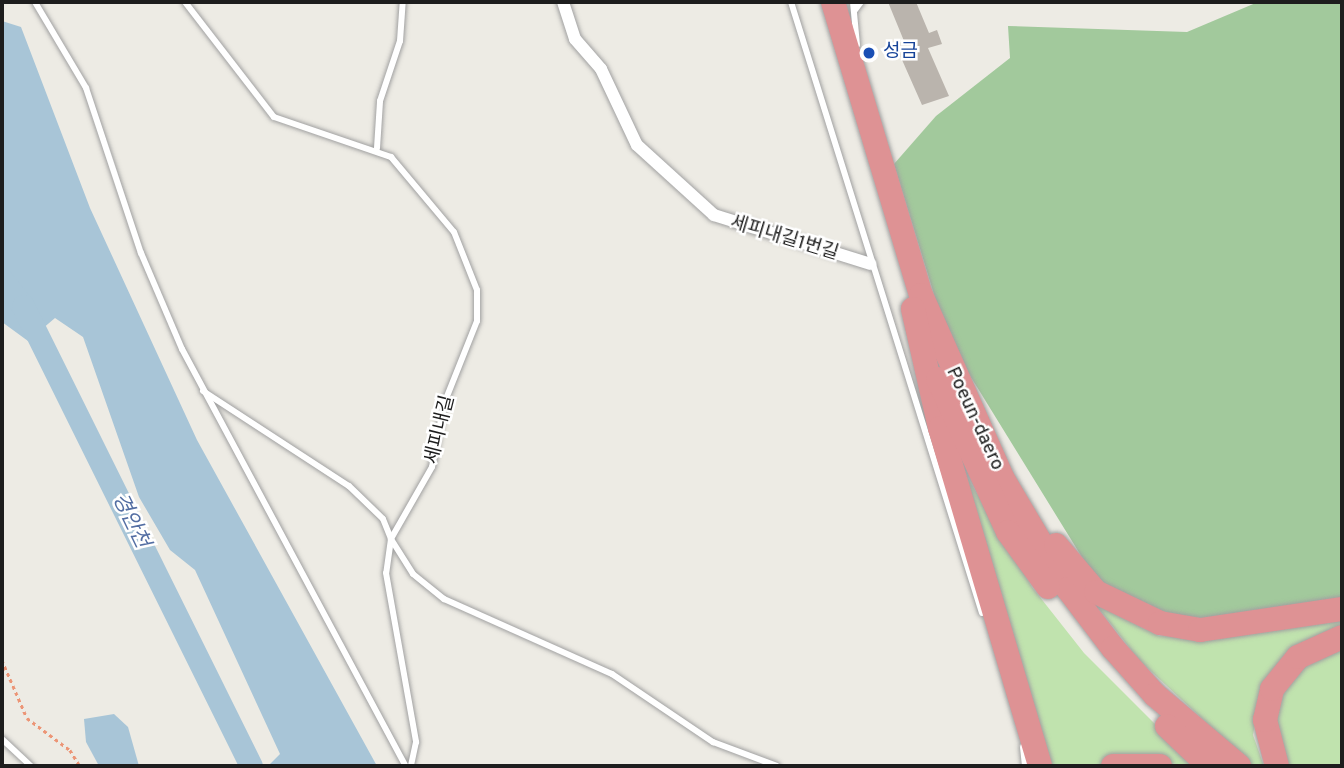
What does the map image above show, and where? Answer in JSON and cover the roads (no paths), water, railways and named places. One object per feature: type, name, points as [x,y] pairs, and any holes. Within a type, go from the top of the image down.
[{"type":"highway","name":"Poeun-daero","points":[[816,2],[912,305],[949,411],[1008,532],[1102,661],[1209,766]]},
{"type":"highway","name":"Poeun-daero","points":[[844,6],[861,92],[921,295],[1003,479],[1068,589],[1112,648],[1155,695],[1239,766]]},
{"type":"highway","points":[[912,305],[940,428],[1040,766]]},
{"type":"highway","points":[[1003,479],[1096,592],[1132,614],[1200,630],[1342,609]]},
{"type":"highway","points":[[1277,766],[1265,720],[1272,689],[1298,657],[1342,637]]},
{"type":"highway","points":[[1113,766],[1160,766]]},
{"type":"street","name":"세피내길1번길","points":[[562,2],[575,40],[601,69],[637,145],[714,215],[870,264]]},
{"type":"lane","points":[[35,2],[86,88],[141,253],[202,390],[409,766]]},
{"type":"lane","name":"세피내길","points":[[185,2],[274,117],[377,148],[410,176],[454,232],[479,304],[444,404],[426,485],[391,539]]},
{"type":"lane","points":[[377,148],[380,101],[400,41],[403,2]]},
{"type":"lane","points":[[791,2],[870,264],[984,618]]},
{"type":"lane","points":[[844,6],[853,2]]},
{"type":"lane","points":[[844,6],[861,2]]},
{"type":"lane","points":[[202,390],[349,486],[374,507],[412,574],[444,599],[590,662],[713,742],[777,766]]},
{"type":"lane","points":[[391,539],[386,573],[416,742],[409,766]]},
{"type":"lane","points":[[988,631],[1018,721],[1025,766]]},
{"type":"lane","points":[[2,739],[31,766]]},
{"type":"water","points":[[2,21],[21,27],[90,208],[197,440],[377,766],[268,766],[280,754],[195,570],[170,550],[139,497],[83,337],[55,318],[28,341],[2,322]]},
{"type":"water","points":[[114,714],[128,727],[139,766],[99,766],[86,742],[84,719]]},
{"type":"waterway","name":"경안천","points":[[2,280],[23,306],[251,766]]},
{"type":"place","name":"성금","points":[[869,53]]}]
